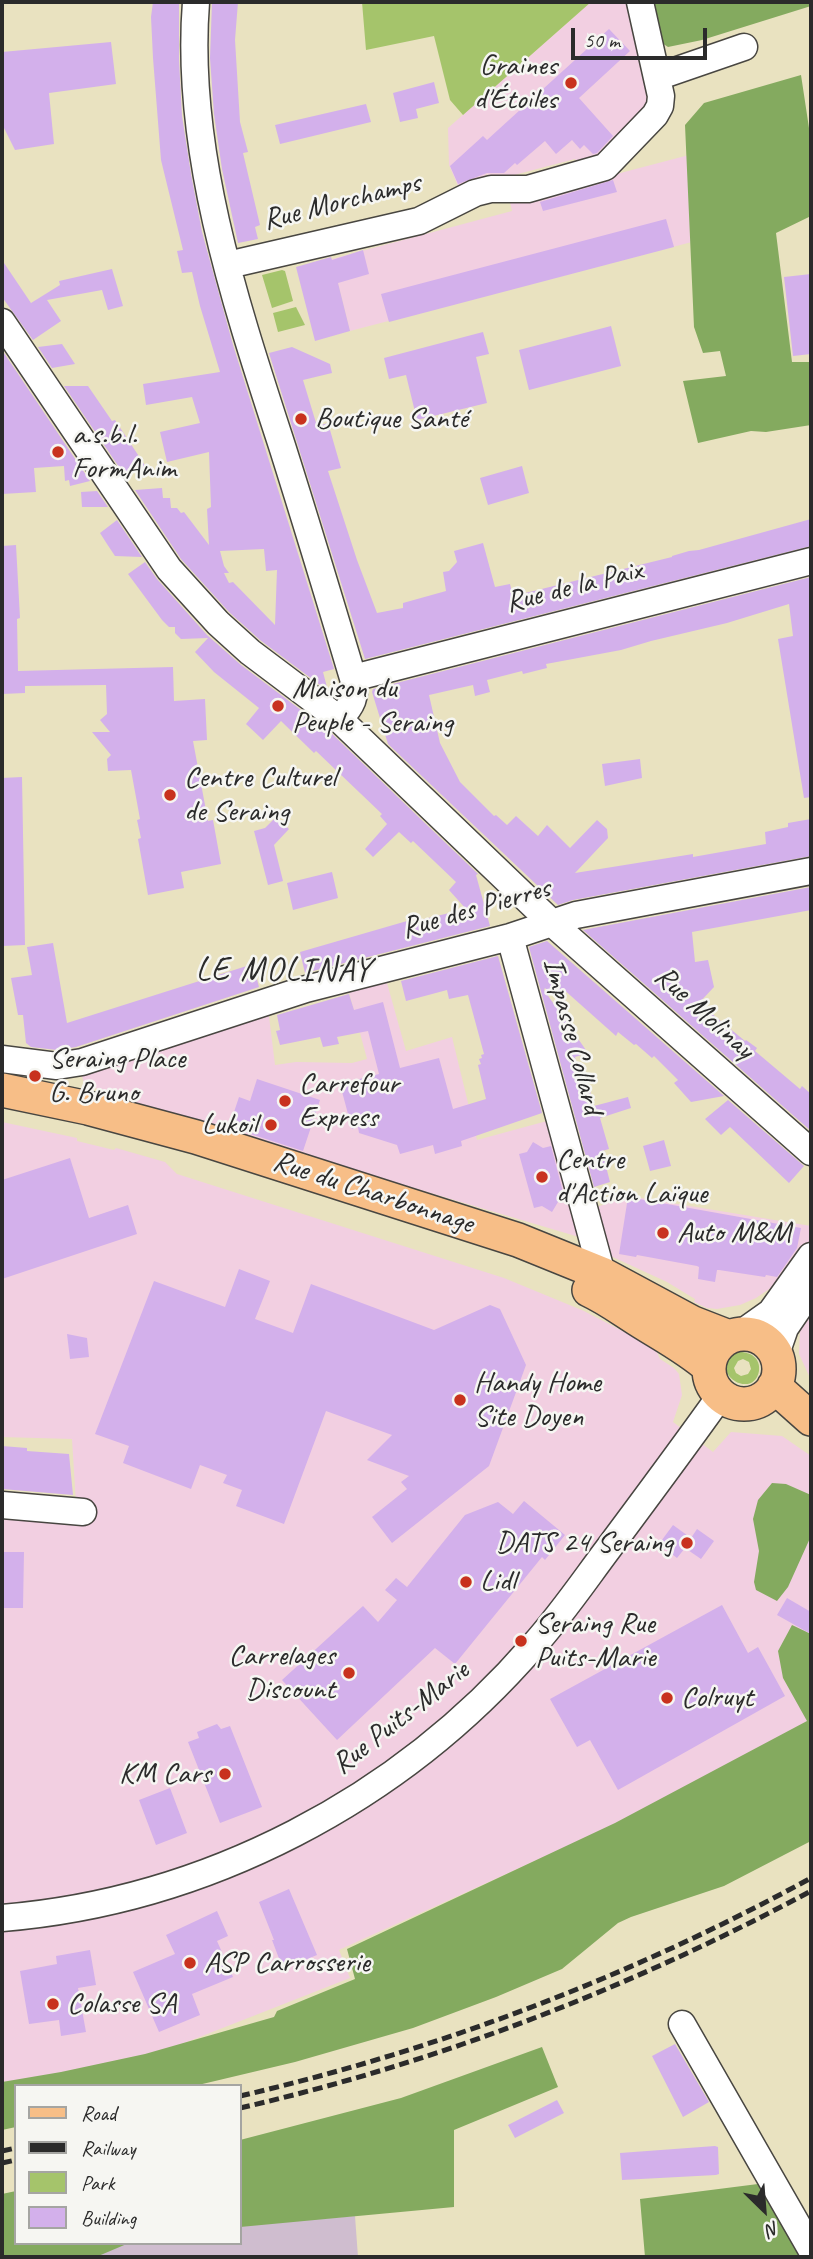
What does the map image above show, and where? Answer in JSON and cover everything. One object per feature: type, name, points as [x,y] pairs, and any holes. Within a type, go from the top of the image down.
[{"type":"main road","name":"Rue du Charbonnage","points":[[2,1090],[88,1108],[207,1140],[518,1240],[602,1274],[693,1323],[735,1335],[757,1335],[770,1345],[775,1370],[811,1419]]},
{"type":"main road","name":"Rue du Charbonnage","points":[[2,1110],[202,1158],[520,1261],[617,1304],[631,1316],[686,1348],[739,1404],[750,1403],[768,1394],[775,1370]]},
{"type":"main road","points":[[715,1381],[712,1354],[735,1335]]},
{"type":"street","name":"Rue Morchamps","points":[[196,2],[194,51],[208,181],[237,300],[356,690],[350,708],[339,719]]},
{"type":"street","name":"Rue Morchamps","points":[[228,265],[419,221],[475,193],[491,189],[528,189],[605,167],[646,125],[660,106],[657,77],[640,2]]},
{"type":"street","points":[[657,77],[744,47]]},
{"type":"street","name":"Rue Molinay","points":[[2,322],[152,544],[184,587],[218,623],[250,652],[339,719],[552,923],[811,1152]]},
{"type":"street","name":"Rue de la Paix","points":[[353,678],[811,561]]},
{"type":"street","name":"Rue des Pierres","points":[[2,1059],[57,1066],[82,1062],[306,989],[510,937],[576,915],[811,872]]},
{"type":"street","name":"Impasse Collard","points":[[510,937],[602,1274]]},
{"type":"street","points":[[735,1335],[771,1312],[811,1256]]},
{"type":"street","points":[[775,1370],[785,1328],[811,1290]]},
{"type":"street","name":"Rue Puits-Marie","points":[[2,1918],[107,1902],[215,1870],[314,1824],[406,1764],[468,1712],[540,1639],[578,1591],[715,1381]]},
{"type":"street","points":[[2,1505],[83,1512]]},
{"type":"street","points":[[682,2024],[811,2249]]},
{"type":"shaded area","name":"Graines d'Étoiles","points":[[591,2],[628,2],[649,108],[603,155],[577,163],[575,159],[495,182],[487,174],[463,193],[449,165],[448,128]]},
{"type":"shaded area","points":[[689,155],[711,237],[350,331],[332,259],[512,211],[510,202]]},
{"type":"shaded area","points":[[387,983],[406,1051],[452,1037],[477,1140],[547,1121],[579,1237],[120,1101],[109,1091],[85,1086],[80,1070],[268,1008],[275,1065],[296,1062],[352,1063],[367,1059],[348,988]]},
{"type":"shaded area","points":[[2,1122],[77,1138],[77,1141],[114,1150],[116,1148],[165,1162],[177,1174],[504,1278],[584,1311],[655,1348],[660,1359],[674,1368],[679,1374],[682,1395],[673,1422],[713,1452],[731,1432],[782,1436],[811,1456],[811,1722],[647,1810],[339,1950],[350,1978],[141,2060],[2,2084],[2,1511],[76,1503],[72,1439],[2,1437]]},
{"type":"shaded area","points":[[629,1196],[811,1226],[811,1247],[775,1285],[756,1298],[740,1305],[707,1308],[667,1282],[604,1253],[591,1209]]},
{"type":"shaded area","points":[[811,1315],[811,1380],[799,1354],[800,1331]]},
{"type":"shaded area","points":[[355,2216],[358,2257],[52,2257],[116,2245],[242,2245],[242,2225]]},
{"type":"green space","points":[[362,2],[591,2],[463,115],[450,100],[434,36],[366,50]]},
{"type":"green space","points":[[650,2],[811,2],[811,6],[702,40],[668,47],[662,43]]},
{"type":"green space","points":[[801,75],[809,128],[811,216],[776,233],[792,362],[811,362],[811,425],[766,432],[751,431],[698,443],[683,381],[726,376],[720,351],[703,353],[694,327],[685,125],[704,103]]},
{"type":"green space","points":[[285,271],[293,301],[272,308],[262,275]]},
{"type":"green space","points":[[296,307],[305,325],[278,332],[273,313]]},
{"type":"green space","points":[[737,1352],[753,1356],[759,1366],[755,1380],[749,1384],[734,1381],[726,1368]],"holes":[[[743,1359],[749,1362],[751,1369],[748,1374],[741,1376],[736,1373],[734,1368],[738,1361]]]},
{"type":"green space","points":[[772,1483],[786,1484],[811,1495],[811,1536],[788,1587],[777,1601],[756,1590],[754,1582],[759,1551],[753,1519],[758,1500]]},
{"type":"green space","points":[[792,1625],[811,1634],[811,1841],[724,1886],[618,1923],[562,1969],[413,2028],[295,2062],[202,2084],[14,2084],[14,2127],[2,2130],[2,2082],[145,2054],[274,2017],[277,2011],[355,1979],[347,1949],[615,1823],[807,1721],[783,1678],[778,1651]]},
{"type":"green space","points":[[542,2047],[558,2087],[454,2130],[454,2207],[242,2227],[242,2139],[401,2098]]},
{"type":"green space","points":[[758,2184],[800,2257],[645,2257],[640,2199]]},
{"type":"green space","points":[[14,2191],[14,2245],[124,2245],[96,2257],[2,2257],[2,2194]]},
{"type":"building","points":[[153,2],[179,2],[182,116],[202,232],[233,345],[334,669],[323,672],[328,691],[260,640],[229,612],[181,559],[135,490],[162,488],[163,498],[170,498],[171,508],[184,512],[209,545],[209,452],[167,462],[160,432],[200,423],[192,397],[146,405],[143,384],[220,372],[192,272],[182,273],[177,251],[183,250],[161,160],[151,17]],"holes":[[[264,549],[266,571],[277,570],[275,625],[233,582],[229,583],[224,573],[229,573],[220,551]]]},
{"type":"building","points":[[212,2],[238,2],[235,40],[240,122],[248,152],[243,153],[260,225],[255,227],[258,239],[238,243],[222,169],[214,114],[210,58]]},
{"type":"building","points":[[609,29],[630,51],[579,98],[613,136],[597,153],[593,154],[584,145],[580,149],[572,140],[556,154],[545,141],[504,173],[487,173],[458,184],[450,166],[483,136],[487,140]]},
{"type":"building","points":[[111,42],[116,84],[49,93],[54,144],[15,150],[2,124],[2,52]]},
{"type":"building","points":[[434,82],[439,103],[416,109],[418,118],[400,122],[393,93]]},
{"type":"building","points":[[366,104],[371,122],[280,144],[275,125]]},
{"type":"building","points":[[613,180],[617,192],[543,211],[540,202]]},
{"type":"building","points":[[666,219],[674,247],[389,322],[381,294]]},
{"type":"building","points":[[363,250],[369,274],[338,283],[350,331],[315,341],[296,267]]},
{"type":"building","points":[[2,260],[31,303],[60,285],[59,281],[112,269],[123,306],[108,310],[102,290],[47,300],[61,321],[33,340],[2,297]]},
{"type":"building","points":[[811,274],[811,354],[793,356],[784,277]]},
{"type":"building","points":[[611,326],[621,366],[529,390],[519,350]]},
{"type":"building","points":[[483,332],[489,354],[476,357],[487,403],[417,420],[406,375],[389,379],[384,358]]},
{"type":"building","points":[[62,344],[75,364],[52,368],[38,347]]},
{"type":"building","points":[[292,347],[330,364],[332,373],[303,380],[317,426],[328,423],[341,468],[328,471],[377,613],[403,608],[403,603],[446,591],[443,572],[449,571],[457,562],[454,551],[483,543],[495,587],[510,584],[513,596],[811,519],[811,546],[365,659],[269,353]]},
{"type":"building","points":[[2,350],[90,481],[70,486],[69,480],[65,481],[64,466],[34,468],[36,492],[2,494]]},
{"type":"building","points":[[64,386],[88,386],[112,421],[115,420],[146,467],[123,473]]},
{"type":"building","points":[[522,466],[529,493],[488,505],[480,478]]},
{"type":"building","points":[[97,491],[108,507],[82,507],[81,492]]},
{"type":"building","points":[[117,520],[142,557],[115,556],[100,533]]},
{"type":"building","name":"Centre Culturel de Seraing","points":[[16,545],[20,618],[17,619],[18,671],[173,667],[174,701],[205,699],[207,740],[193,741],[208,821],[213,820],[221,864],[181,872],[184,888],[148,895],[138,839],[141,838],[137,820],[140,819],[131,770],[108,771],[107,759],[111,755],[92,732],[110,732],[100,720],[107,714],[106,685],[25,686],[25,693],[2,694],[2,546]]},
{"type":"building","points":[[145,562],[207,635],[241,665],[329,731],[478,874],[476,875],[490,926],[305,973],[300,952],[407,921],[466,909],[449,890],[456,882],[413,841],[411,843],[399,832],[373,857],[365,849],[387,824],[380,816],[382,814],[281,721],[263,740],[246,724],[259,708],[214,672],[195,652],[208,638],[181,639],[175,633],[175,627],[169,627],[162,620],[128,574]]},
{"type":"building","points":[[811,577],[811,797],[804,798],[778,639],[793,636],[789,604],[621,650],[546,664],[547,668],[487,680],[490,692],[475,696],[473,685],[429,695],[440,743],[460,782],[494,816],[507,825],[516,816],[538,836],[547,825],[570,848],[597,820],[607,829],[608,838],[575,873],[766,844],[765,832],[788,827],[788,823],[811,819],[811,856],[558,905],[388,744],[373,689]]},
{"type":"building","points":[[640,759],[642,778],[605,786],[602,764]]},
{"type":"building","points":[[22,777],[25,945],[2,946],[2,778]]},
{"type":"building","points":[[276,817],[289,829],[274,845],[283,881],[268,885],[254,831],[265,828]]},
{"type":"building","points":[[332,872],[338,898],[293,910],[287,883]]},
{"type":"building","points":[[811,887],[811,910],[692,932],[695,962],[708,960],[714,987],[699,1003],[757,1048],[755,1051],[800,1089],[802,1086],[811,1094],[811,1131],[583,930]]},
{"type":"building","points":[[547,941],[724,1096],[691,1102],[674,1083],[678,1080],[654,1056],[652,1058],[618,1032],[616,1036],[562,988],[567,1007],[545,988],[588,1053],[575,1057],[583,1088],[589,1087],[594,1106],[628,1097],[631,1108],[600,1118],[609,1149],[602,1151],[610,1182],[594,1187],[529,947]]},
{"type":"building","points":[[53,943],[67,1023],[253,964],[259,987],[76,1047],[57,1050],[31,1047],[26,1043],[23,1015],[18,1015],[11,978],[32,975],[27,947]]},
{"type":"building","points":[[498,956],[542,1113],[461,1141],[462,1146],[435,1154],[433,1145],[400,1154],[397,1145],[359,1133],[358,1127],[352,1129],[340,1084],[379,1074],[368,1031],[337,1037],[339,1044],[323,1047],[320,1037],[280,1045],[276,1031],[280,1030],[277,1015],[349,994],[354,1010],[383,1002],[400,1068],[439,1058],[453,1109],[486,1099],[478,1065],[481,1064],[481,1055],[484,1054],[468,995],[449,999],[447,990],[406,1001],[401,981]]},
{"type":"building","name":"Lukoil","points":[[257,1079],[320,1100],[303,1151],[229,1127],[239,1097],[250,1101]]},
{"type":"building","points":[[728,1100],[804,1166],[789,1183],[730,1127],[721,1135],[705,1119]]},
{"type":"building","points":[[664,1140],[671,1166],[650,1171],[643,1146]]},
{"type":"building","name":"Centre d'Action Laïque","points":[[533,1142],[543,1148],[551,1146],[565,1200],[558,1202],[552,1212],[542,1206],[534,1208],[519,1154],[527,1152]]},
{"type":"building","points":[[70,1158],[89,1218],[128,1205],[137,1234],[2,1279],[2,1180]]},
{"type":"building","points":[[628,1197],[801,1228],[797,1248],[777,1277],[717,1270],[715,1282],[698,1279],[697,1266],[619,1254]]},
{"type":"building","points":[[239,1269],[270,1281],[255,1319],[293,1333],[311,1284],[434,1330],[490,1305],[500,1309],[526,1365],[489,1466],[392,1543],[372,1517],[407,1489],[401,1482],[409,1476],[367,1460],[392,1435],[326,1411],[284,1524],[236,1506],[242,1490],[223,1483],[227,1475],[200,1465],[191,1489],[123,1463],[129,1446],[95,1434],[154,1281],[225,1307]]},
{"type":"building","points":[[67,1334],[87,1338],[89,1357],[70,1359]]},
{"type":"building","points":[[2,1446],[69,1454],[73,1495],[2,1489]]},
{"type":"building","points":[[524,1501],[565,1535],[545,1560],[542,1557],[455,1664],[435,1648],[337,1740],[282,1680],[363,1606],[378,1622],[397,1600],[385,1590],[396,1578],[407,1587],[465,1515],[498,1502],[513,1514]]},
{"type":"building","name":"DATS 24 Seraing","points":[[673,1525],[691,1538],[697,1529],[714,1541],[701,1559],[685,1548],[677,1558],[659,1544]]},
{"type":"building","points":[[2,1552],[24,1552],[23,1608],[2,1608]]},
{"type":"building","points":[[787,1598],[811,1612],[811,1634],[777,1615]]},
{"type":"building","name":"Colruyt","points":[[722,1605],[748,1653],[758,1647],[785,1696],[618,1790],[590,1740],[577,1747],[550,1699]]},
{"type":"building","name":"KM Cars","points":[[217,1724],[221,1729],[230,1726],[262,1807],[220,1823],[188,1742],[199,1738],[197,1732]]},
{"type":"building","points":[[170,1788],[187,1833],[156,1845],[139,1800]]},
{"type":"building","points":[[289,1889],[317,1955],[283,1969],[259,1902]]},
{"type":"building","name":"ASP Carrosserie","points":[[217,1911],[228,1936],[217,1941],[233,1977],[192,1994],[200,2015],[159,2032],[133,1972],[175,1954],[166,1935]]},
{"type":"building","name":"Colasse SA","points":[[90,1950],[96,1985],[78,1988],[86,2032],[61,2036],[59,2020],[29,2024],[20,1971],[57,1964],[56,1956]]},
{"type":"building","points":[[675,2044],[709,2102],[683,2117],[652,2056]]},
{"type":"building","points":[[557,2100],[564,2113],[515,2138],[508,2125]]},
{"type":"building","points":[[718,2147],[719,2174],[622,2180],[620,2153]]},
{"type":"railway","points":[[242,2095],[388,2056],[533,2007],[674,1947],[811,1878]]},
{"type":"railway","points":[[242,2107],[388,2068],[533,2019],[674,1959],[811,1891]]},
{"type":"railway","points":[[2,2151],[14,2148]]},
{"type":"railway","points":[[2,2163],[14,2160]]},
{"type":"place","name":"Graines d'Étoiles","points":[[571,83]]},
{"type":"place","name":"Boutique Santé","points":[[301,419]]},
{"type":"place","name":"a.s.b.l. FormAnim","points":[[58,452]]},
{"type":"place","name":"Maison du Peuple - Seraing","points":[[278,706]]},
{"type":"place","name":"Centre Culturel de Seraing","points":[[170,795]]},
{"type":"place","name":"Seraing Place G. Bruno","points":[[35,1076]]},
{"type":"place","name":"Carrefour Express","points":[[285,1101]]},
{"type":"place","name":"Lukoil","points":[[271,1125]]},
{"type":"place","name":"Centre d'Action Laïque","points":[[542,1177]]},
{"type":"place","name":"Auto M&M","points":[[663,1233]]},
{"type":"place","name":"Handy Home Site Doyen","points":[[460,1400]]},
{"type":"place","name":"DATS 24 Seraing","points":[[687,1543]]},
{"type":"place","name":"Lidl","points":[[466,1582]]},
{"type":"place","name":"Seraing Rue Puits-Marie","points":[[521,1641]]},
{"type":"place","name":"Carrelages Discount","points":[[349,1673]]},
{"type":"place","name":"Colruyt","points":[[667,1698]]},
{"type":"place","name":"KM Cars","points":[[225,1774]]},
{"type":"place","name":"ASP Carrosserie","points":[[190,1963]]},
{"type":"place","name":"Colasse SA","points":[[53,2004]]},
{"type":"district","name":"LE MOLINAY","points":[[284,971]]}]
